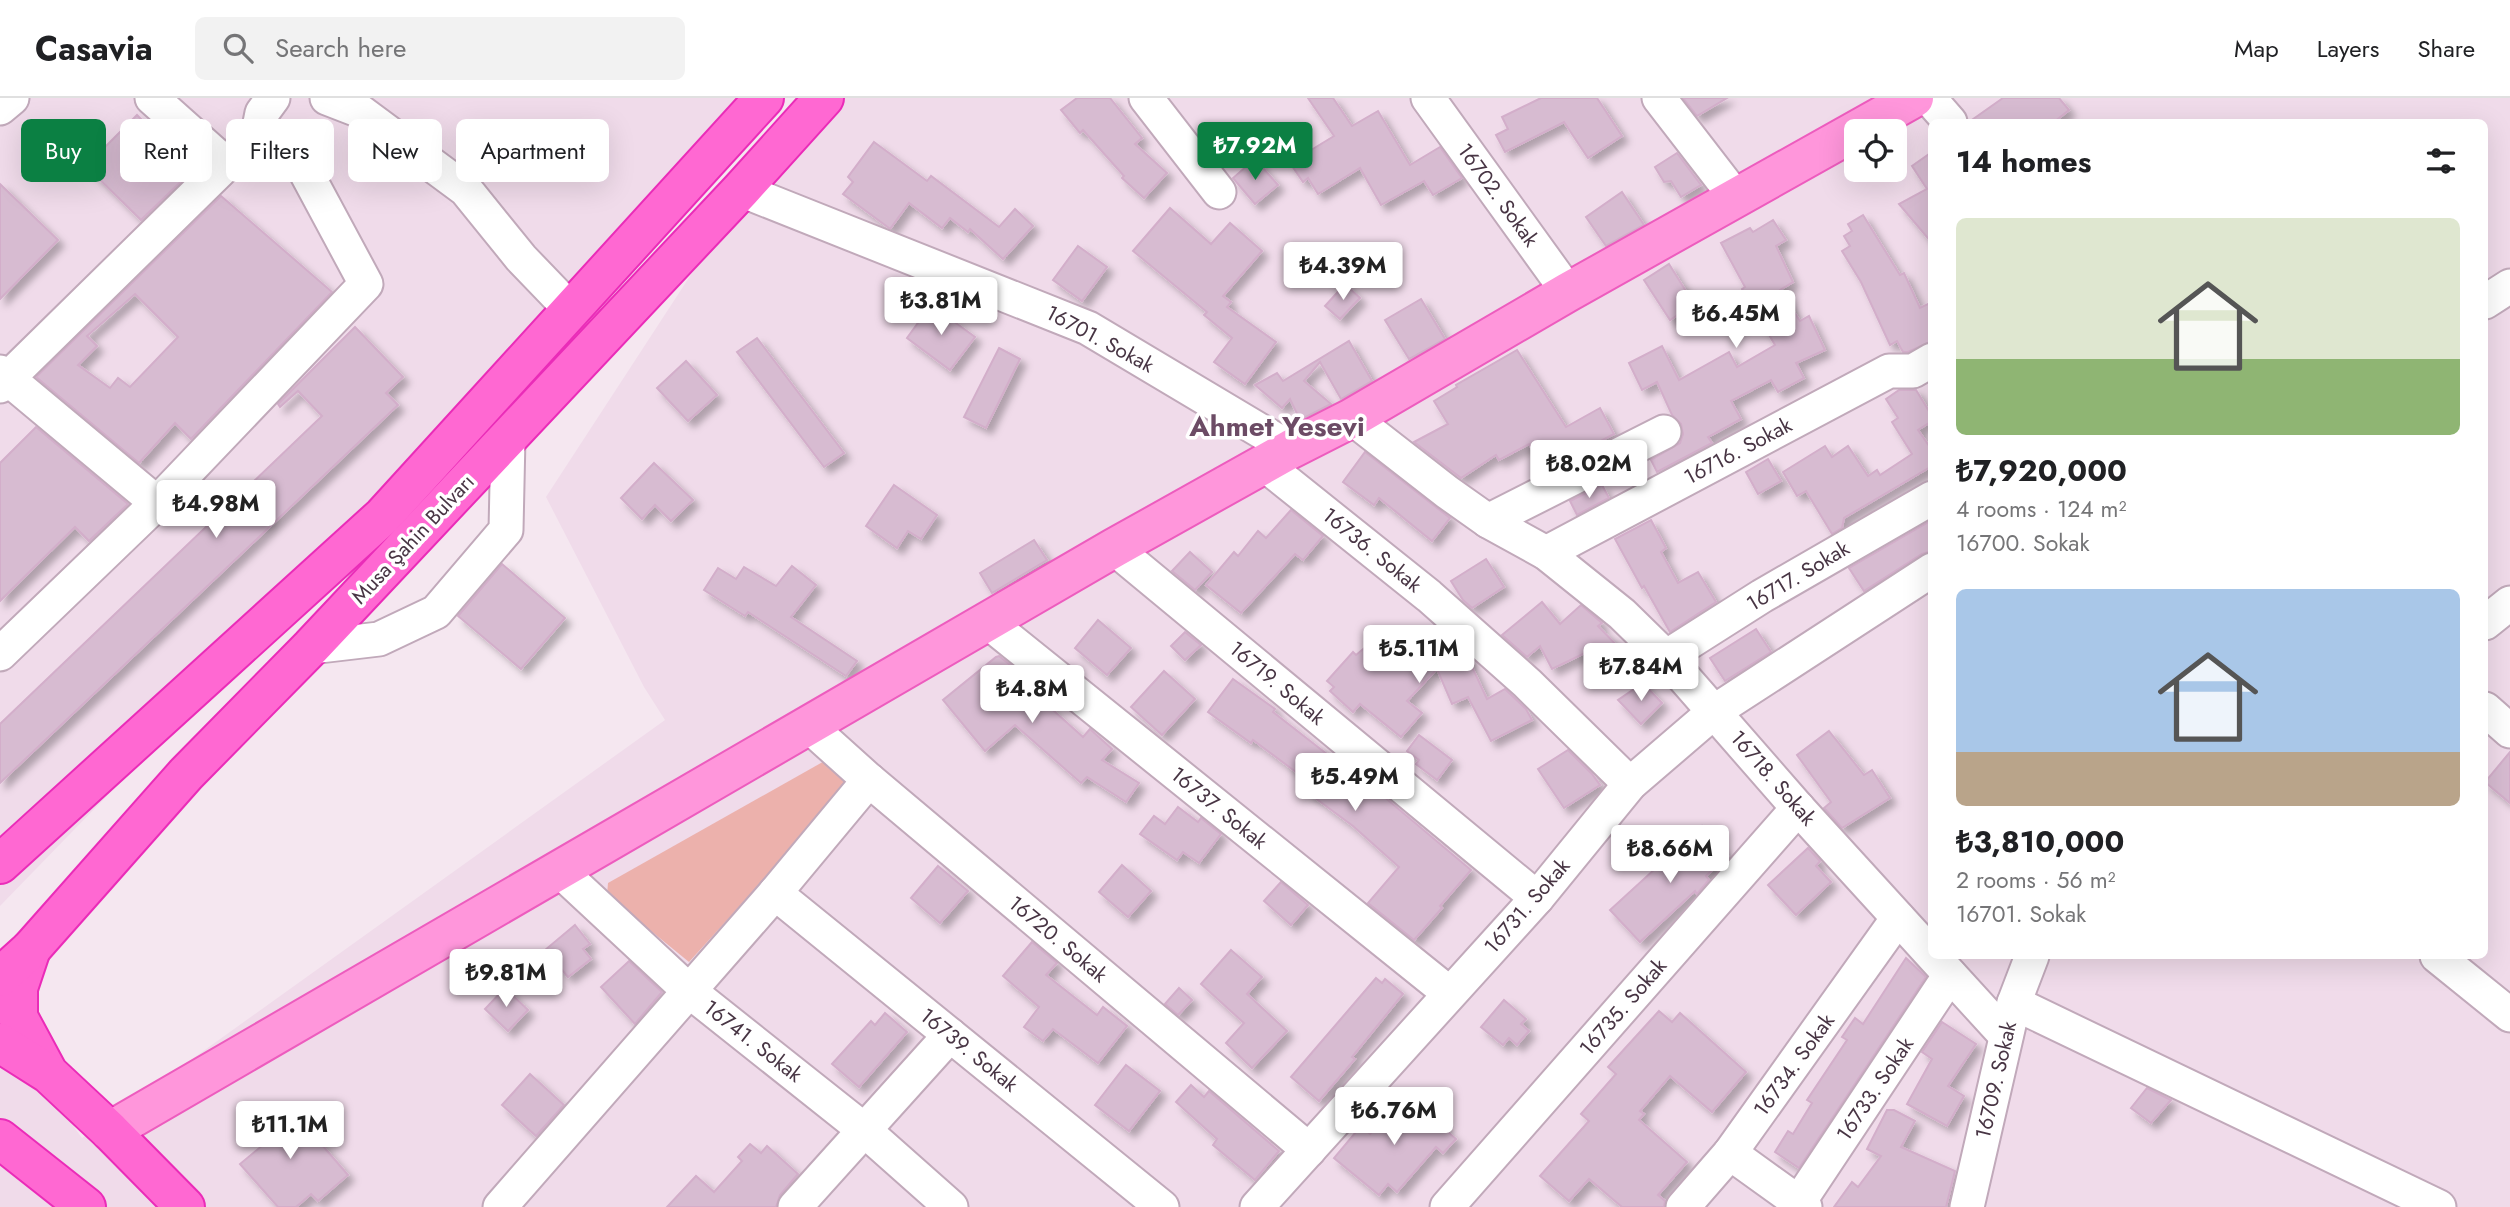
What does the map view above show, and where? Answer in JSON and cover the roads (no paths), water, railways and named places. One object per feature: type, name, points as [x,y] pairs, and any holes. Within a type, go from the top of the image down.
[{"type":"highway","name":"Musa Şahin Bulvarı","points":[[0,864],[275,617],[383,516],[764,98]]},
{"type":"highway","name":"Musa Şahin Bulvarı","points":[[0,977],[31,949],[186,774],[508,438],[824,98]]},
{"type":"highway","points":[[403,495],[409,467],[438,429],[496,374],[559,325]]},
{"type":"highway","points":[[31,949],[18,988],[18,1017],[49,1074]]},
{"type":"highway","points":[[0,1043],[49,1074],[185,1207]]},
{"type":"highway","points":[[0,1139],[73,1203]]},
{"type":"main road","points":[[110,1132],[1114,548],[1277,456],[1352,418],[1569,292],[1913,99]]},
{"type":"street","points":[[0,108],[12,98]]},
{"type":"street","points":[[152,98],[226,164],[2,379],[157,503]]},
{"type":"street","points":[[261,119],[273,98]]},
{"type":"street","points":[[327,98],[358,110],[466,190],[521,258],[559,325]]},
{"type":"street","points":[[1146,98],[1219,192]]},
{"type":"street","name":"16702. Sokak","points":[[1428,98],[1569,292]]},
{"type":"street","points":[[1659,98],[1737,199]]},
{"type":"street","points":[[1913,99],[1945,119]]},
{"type":"street","points":[[0,654],[157,503],[366,284],[311,182]]},
{"type":"street","name":"16701. Sokak","points":[[741,190],[1088,328],[1277,456]]},
{"type":"street","points":[[2488,300],[2510,286]]},
{"type":"street","name":"16716. Sokak","points":[[1546,553],[1889,371],[1913,371],[1928,362]]},
{"type":"street","name":"16718. Sokak","points":[[1352,418],[1488,521],[1546,553],[1622,614],[1666,657],[1928,951]]},
{"type":"street","points":[[1488,521],[1664,432]]},
{"type":"street","points":[[311,646],[379,639],[436,612],[506,530],[508,438]]},
{"type":"street","name":"16736. Sokak","points":[[1277,456],[1527,683],[1630,784]]},
{"type":"street","name":"16717. Sokak","points":[[1666,657],[1762,596],[1928,500]]},
{"type":"street","name":"16719. Sokak","points":[[1114,548],[1537,898]]},
{"type":"street","name":"16731. Sokak","points":[[1257,1207],[1537,898],[1630,784],[1715,711],[1928,573]]},
{"type":"street","points":[[2488,621],[2510,603]]},
{"type":"street","name":"16737. Sokak","points":[[989,623],[1449,993]]},
{"type":"street","points":[[2488,712],[2510,731]]},
{"type":"street","name":"16720. Sokak","points":[[809,726],[869,780],[1309,1150]]},
{"type":"street","points":[[500,1207],[775,893],[869,780]]},
{"type":"street","name":"16735. Sokak","points":[[1447,1207],[1798,808]]},
{"type":"street","name":"16741. Sokak","points":[[559,870],[688,990],[863,1129],[951,1207]]},
{"type":"street","name":"16739. Sokak","points":[[775,893],[1162,1207]]},
{"type":"street","name":"16734. Sokak","points":[[1683,1207],[1730,1153],[1898,918]]},
{"type":"street","name":"16718. Sokak","points":[[1935,959],[2006,1036]]},
{"type":"street","name":"16709. Sokak","points":[[1967,1207],[2014,1003],[2031,959]]},
{"type":"street","points":[[2441,959],[2510,1015]]},
{"type":"street","name":"16733. Sokak","points":[[1802,1205],[1950,975]]},
{"type":"street","points":[[2014,1003],[2439,1207]]},
{"type":"street","points":[[795,1207],[950,1035]]},
{"type":"street","points":[[1730,1153],[1802,1205]]},
{"type":"district","name":"Ahmet Yesevi","points":[[1277,426]]}]
